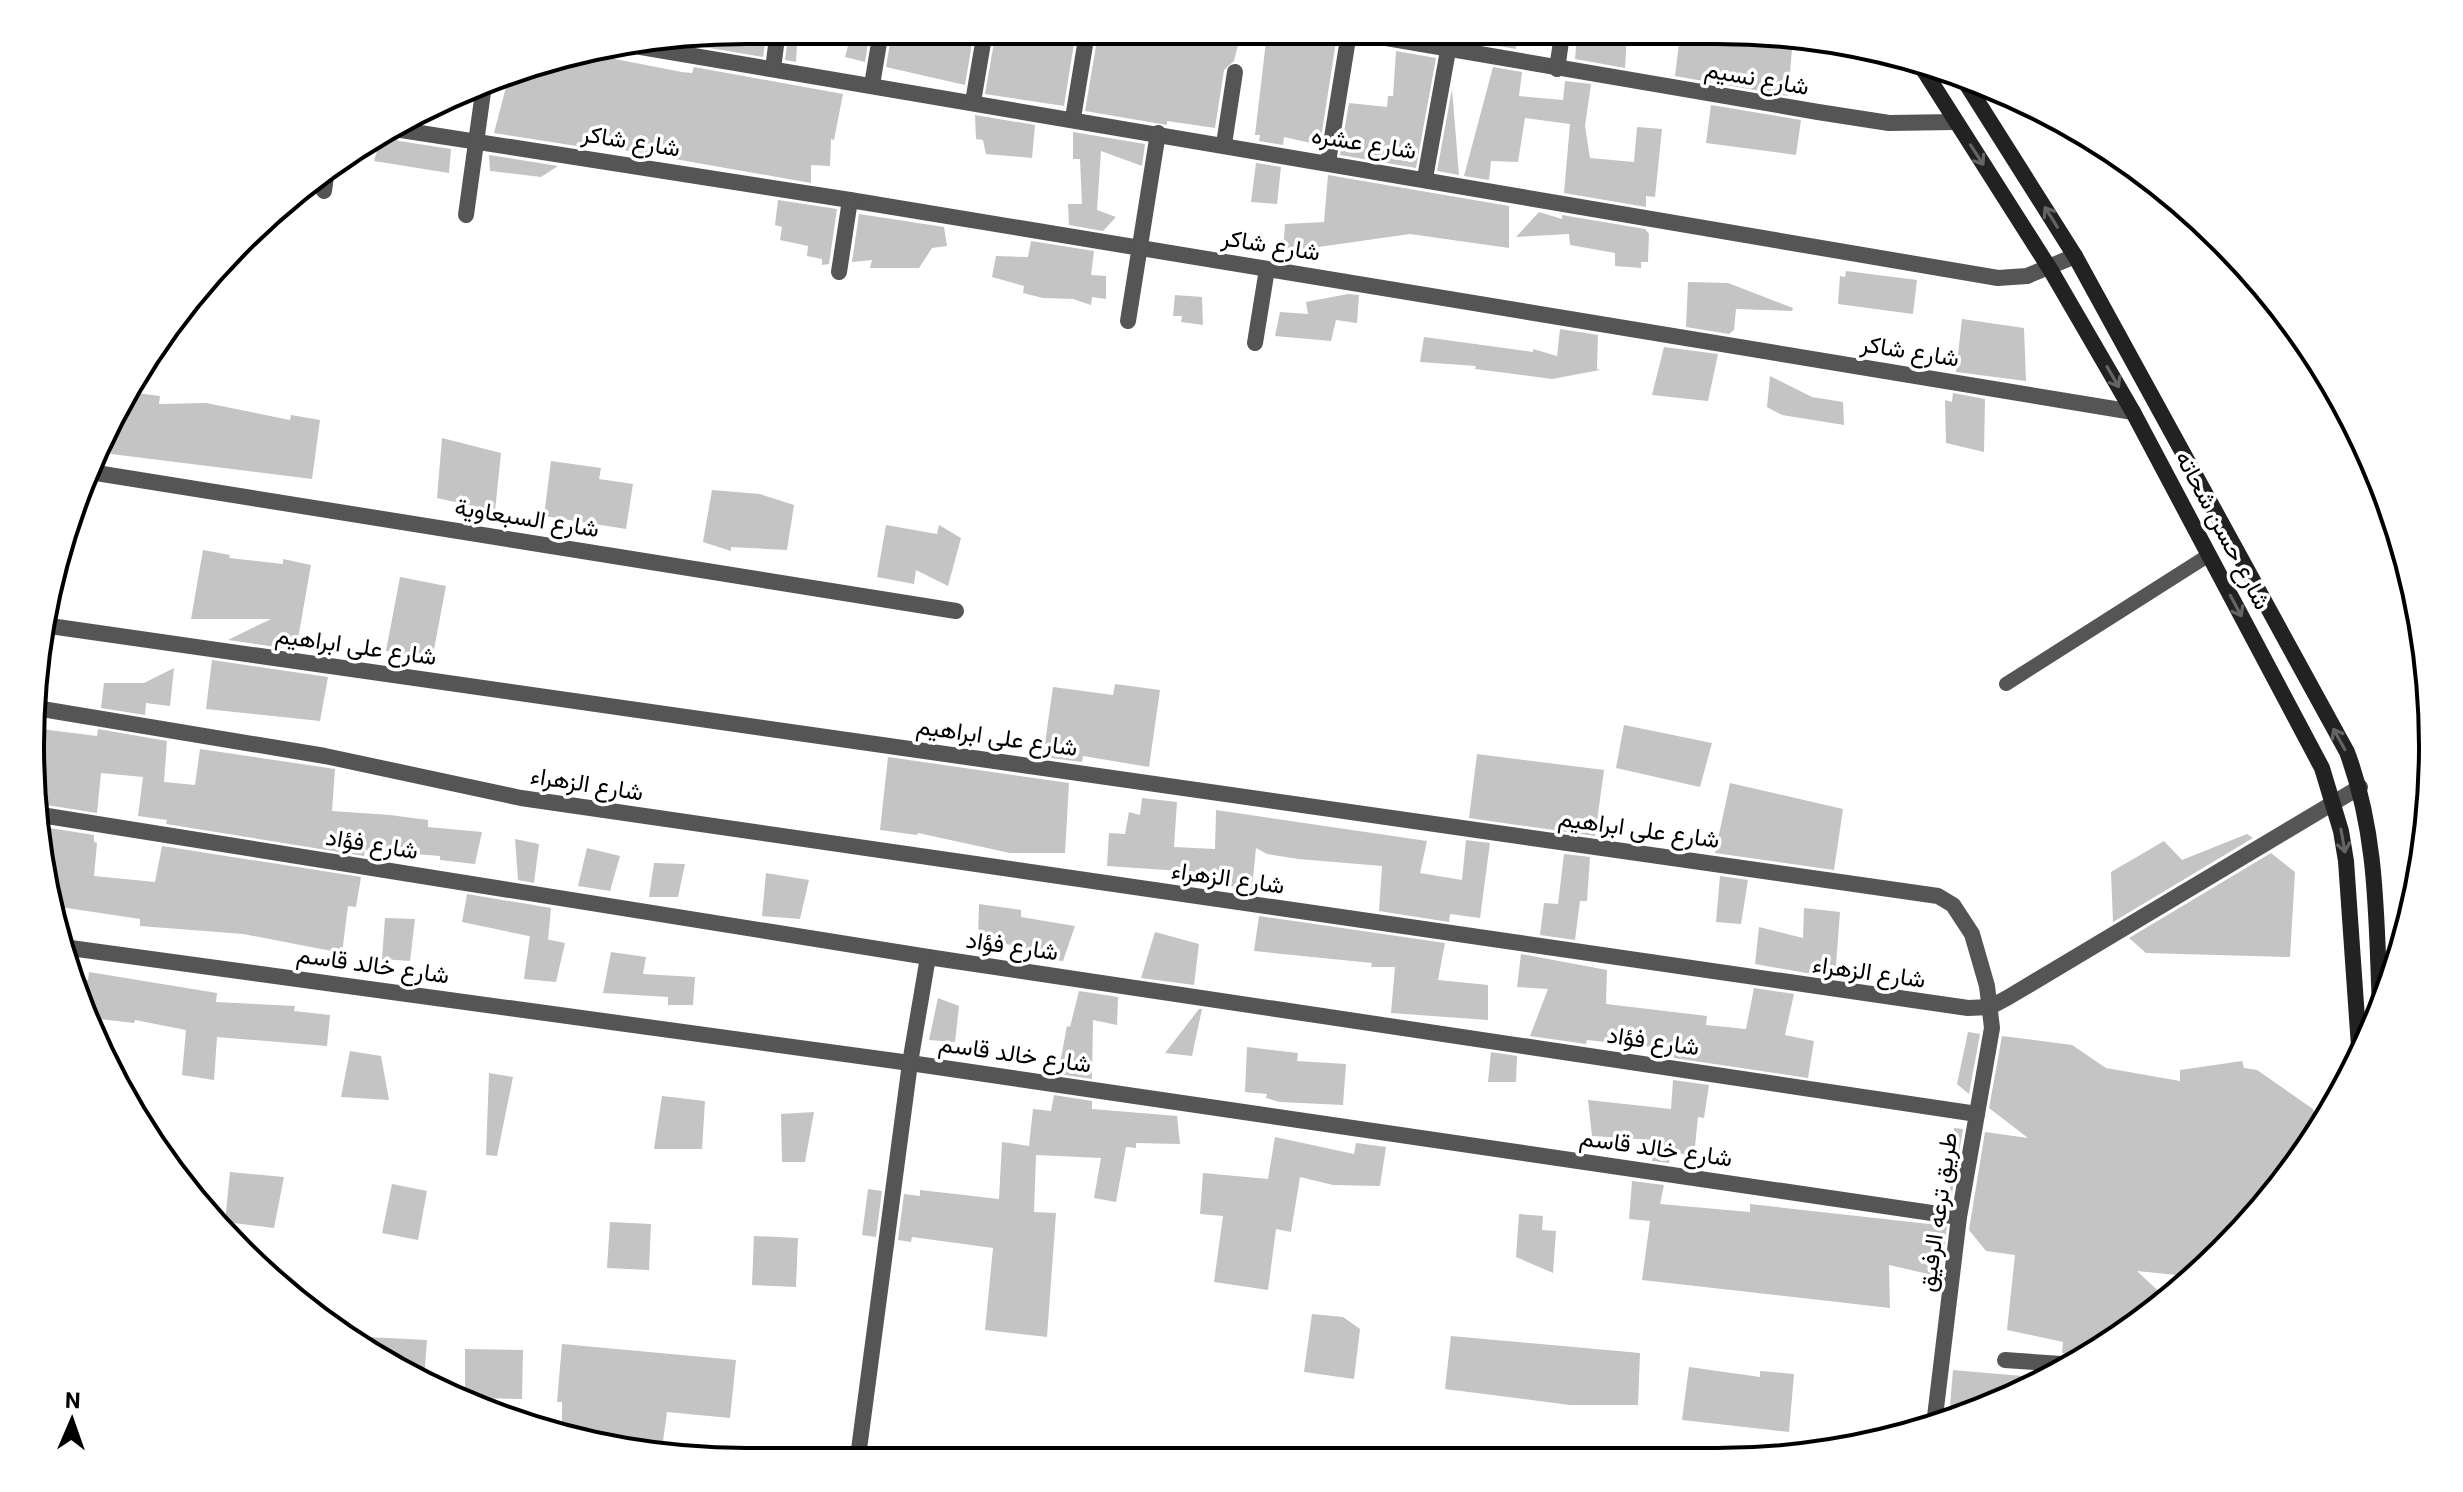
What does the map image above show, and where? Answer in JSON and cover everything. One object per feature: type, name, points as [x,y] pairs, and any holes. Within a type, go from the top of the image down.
[{"type":"main road","name":"شارع حسن شحاته","points":[[1928,76],[2050,269],[2133,412],[2306,737],[2333,801],[2346,861],[2358,1032]]},
{"type":"main road","name":"شارع حسن شحاته","points":[[1971,91],[2075,256],[2347,752],[2360,787],[2374,860],[2379,980]]},
{"type":"main road","points":[[2206,550],[2228,532]]},
{"type":"street","points":[[773,69],[776,44]]},
{"type":"street","points":[[872,85],[879,44]]},
{"type":"street","points":[[973,102],[983,44]]},
{"type":"street","points":[[1328,162],[1347,44]]},
{"type":"street","points":[[1425,178],[1449,44]]},
{"type":"street","name":"شارع نسيم","points":[[1461,44],[1557,69],[1889,123],[1956,122]]},
{"type":"street","points":[[1557,69],[1561,44]]},
{"type":"street","points":[[1073,118],[1085,45]]},
{"type":"street","name":"شارع عشره","points":[[684,47],[773,69],[1998,278],[2027,276],[2075,256]]},
{"type":"street","points":[[1224,144],[1235,72]]},
{"type":"street","points":[[466,215],[483,95]]},
{"type":"street","name":"شارع شاكر","points":[[408,131],[1140,247],[2133,412]]},
{"type":"street","points":[[1128,321],[1158,133]]},
{"type":"street","points":[[324,191],[325,185]]},
{"type":"street","points":[[839,272],[850,200]]},
{"type":"street","points":[[1255,343],[1267,269]]},
{"type":"street","name":"شارع السبعاوية","points":[[99,473],[956,611]]},
{"type":"street","name":"شارع على ابراهيم","points":[[54,627],[1938,896]]},
{"type":"street","name":"شارع الزهراء","points":[[46,710],[325,756],[548,803],[1934,1005],[1990,1007]]},
{"type":"street","points":[[1990,1007],[2360,787]]},
{"type":"street","name":"شارع فؤاد","points":[[48,816],[928,957],[1977,1114]]},
{"type":"street","name":"طريق ترعه الرفيق","points":[[1935,1413],[1959,1217],[1987,1068],[1990,1007],[1972,934],[1953,905],[1938,896]]},
{"type":"street","name":"شارع خالد قاسم","points":[[74,949],[910,1063],[1959,1217]]},
{"type":"street","points":[[859,1448],[910,1063],[928,957]]},
{"type":"street","points":[[2005,1360],[2051,1363]]},
{"type":"lane","points":[[2006,684],[2206,550]]},
{"type":"building","points":[[765,44],[763,57],[699,46]]},
{"type":"building","points":[[787,44],[797,44],[796,62],[785,60]]},
{"type":"building","points":[[848,44],[868,44],[865,62],[845,57]]},
{"type":"building","points":[[890,44],[972,44],[965,85],[886,67]]},
{"type":"building","points":[[994,44],[1074,44],[1064,106],[985,94]]},
{"type":"building","points":[[1238,44],[1234,61],[1224,70],[1215,128],[1167,121],[1167,125],[1085,111],[1096,46]]},
{"type":"building","points":[[1266,44],[1336,44],[1320,145],[1284,137],[1283,145],[1259,141],[1260,135],[1255,135]]},
{"type":"building","points":[[1498,44],[1516,44],[1516,49]]},
{"type":"building","points":[[1576,44],[1626,44],[1625,68],[1575,59]]},
{"type":"building","points":[[1679,44],[1792,49],[1788,96],[1675,76]]},
{"type":"building","points":[[1396,51],[1436,58],[1416,168],[1340,155],[1349,103],[1387,107],[1388,96],[1393,96]]},
{"type":"building","points":[[607,58],[682,72],[692,73],[694,67],[843,94],[834,140],[831,139],[830,166],[811,165],[811,183],[584,143],[583,147],[494,133],[506,87]]},
{"type":"building","points":[[1493,67],[1522,72],[1519,96],[1563,100],[1565,81],[1591,84],[1585,126],[1590,158],[1634,162],[1637,127],[1662,129],[1655,197],[1646,196],[1646,207],[1564,193],[1570,124],[1525,118],[1518,162],[1491,161],[1489,180],[1464,176]]},
{"type":"building","points":[[1452,89],[1459,175],[1437,171]]},
{"type":"building","points":[[1711,105],[1801,120],[1796,155],[1706,143]]},
{"type":"building","points":[[975,115],[1035,125],[1032,158],[986,154],[983,140],[976,139]]},
{"type":"building","points":[[1073,132],[1145,144],[1142,166],[1101,151],[1097,210],[1116,217],[1103,231],[1069,225],[1068,204],[1082,204],[1080,159],[1073,159]]},
{"type":"building","points":[[395,138],[451,149],[449,173],[374,161],[378,149]]},
{"type":"building","points":[[489,155],[558,166],[541,177],[490,171]]},
{"type":"building","points":[[1256,163],[1281,167],[1277,204],[1251,202]]},
{"type":"building","points":[[1328,175],[1509,206],[1509,248],[1410,234],[1283,252],[1285,224],[1324,222]]},
{"type":"building","points":[[778,200],[837,209],[829,264],[822,265],[822,259],[807,256],[808,246],[780,240],[782,227],[775,225]]},
{"type":"building","points":[[1539,212],[1562,219],[1562,215],[1645,229],[1649,234],[1648,262],[1641,262],[1641,268],[1615,266],[1615,253],[1570,245],[1569,234],[1516,237]]},
{"type":"building","points":[[859,214],[944,227],[947,246],[932,248],[919,268],[870,268],[872,260],[852,262]]},
{"type":"building","points":[[1031,241],[1094,251],[1091,275],[1106,276],[1106,299],[1092,297],[1091,305],[1073,299],[1043,298],[1023,293],[1024,286],[992,277],[996,256],[1028,257]]},
{"type":"building","points":[[1846,271],[1917,280],[1913,314],[1838,304],[1840,276],[1845,277]]},
{"type":"building","points":[[1688,282],[1728,283],[1793,308],[1792,311],[1736,309],[1734,330],[1729,334],[1686,327]]},
{"type":"building","points":[[1348,294],[1359,295],[1357,323],[1336,320],[1331,341],[1275,336],[1280,312],[1308,314],[1306,302]]},
{"type":"building","points":[[1175,295],[1202,297],[1203,325],[1181,322],[1182,316],[1173,316]]},
{"type":"building","points":[[1962,319],[2024,328],[2026,381],[1956,372]]},
{"type":"building","points":[[1560,329],[1598,335],[1597,369],[1600,370],[1552,379],[1475,369],[1476,366],[1420,362],[1424,337],[1533,352],[1533,349],[1557,356]]},
{"type":"building","points":[[1664,347],[1718,354],[1708,401],[1652,395]]},
{"type":"building","points":[[1770,376],[1812,397],[1843,402],[1844,425],[1782,415],[1767,407]]},
{"type":"building","points":[[139,393],[160,396],[159,404],[206,403],[290,420],[291,415],[320,420],[312,479],[111,454],[112,444]]},
{"type":"building","points":[[1953,393],[1985,399],[1984,452],[1946,443],[1945,400],[1952,402]]},
{"type":"building","points":[[442,438],[501,453],[495,511],[437,498]]},
{"type":"building","points":[[551,461],[601,468],[599,479],[633,484],[626,529],[544,516]]},
{"type":"building","points":[[712,490],[760,494],[794,505],[787,550],[731,547],[731,551],[703,542]]},
{"type":"building","points":[[886,525],[937,534],[939,525],[961,538],[948,586],[916,570],[914,584],[877,577]]},
{"type":"building","points":[[203,550],[230,555],[229,558],[283,564],[283,559],[311,565],[296,650],[228,640],[271,619],[191,619]]},
{"type":"building","points":[[400,577],[446,586],[432,660],[386,651]]},
{"type":"building","points":[[212,660],[328,677],[320,721],[206,709]]},
{"type":"building","points":[[174,668],[170,706],[146,703],[145,715],[101,708],[104,683],[144,683]]},
{"type":"building","points":[[1115,684],[1160,690],[1149,767],[1083,756],[1082,762],[1043,757],[1053,687],[1113,695]]},
{"type":"building","points":[[1624,725],[1712,743],[1700,787],[1616,768]]},
{"type":"building","points":[[45,729],[97,736],[98,729],[167,741],[164,782],[195,785],[200,749],[335,769],[332,811],[428,820],[428,827],[482,832],[475,864],[440,860],[440,856],[365,850],[364,856],[166,824],[167,820],[138,816],[143,777],[101,773],[97,813],[47,805]]},
{"type":"building","points":[[1477,754],[1604,770],[1595,836],[1469,818]]},
{"type":"building","points":[[888,757],[1069,783],[1065,853],[1010,853],[918,833],[880,830]]},
{"type":"building","points":[[1730,783],[1843,809],[1834,870],[1715,853]]},
{"type":"building","points":[[1142,798],[1177,802],[1174,847],[1215,849],[1216,810],[1427,841],[1420,873],[1462,880],[1466,840],[1490,843],[1480,918],[1450,914],[1449,922],[1379,911],[1382,866],[1298,859],[1267,854],[1256,848],[1252,889],[1180,880],[1181,871],[1107,866],[1109,833],[1125,834],[1129,812],[1140,815]]},
{"type":"building","points":[[49,828],[94,835],[94,842],[97,843],[94,876],[155,882],[162,846],[361,877],[356,907],[348,906],[342,953],[243,934],[140,926],[140,919],[63,907]]},
{"type":"building","points":[[2247,834],[2253,838],[2113,922],[2111,872],[2164,841],[2182,860]]},
{"type":"building","points":[[515,839],[539,844],[534,883],[518,880]]},
{"type":"building","points":[[587,848],[620,856],[610,891],[578,886]]},
{"type":"building","points":[[2271,853],[2295,872],[2290,957],[2146,953],[2129,938]]},
{"type":"building","points":[[1564,854],[1590,857],[1587,901],[1580,901],[1575,940],[1540,935],[1544,903],[1558,904]]},
{"type":"building","points":[[654,863],[685,864],[678,897],[649,897]]},
{"type":"building","points":[[766,873],[809,880],[800,919],[762,916]]},
{"type":"building","points":[[1720,876],[1748,880],[1741,924],[1716,922]]},
{"type":"building","points":[[467,894],[551,908],[548,940],[462,922]]},
{"type":"building","points":[[979,904],[1021,910],[1021,917],[1075,926],[1063,961],[1038,958],[1039,951],[978,938]]},
{"type":"building","points":[[1804,908],[1840,912],[1835,978],[1755,964],[1759,927],[1803,938]]},
{"type":"building","points":[[1259,916],[1445,943],[1438,980],[1488,985],[1488,1020],[1391,1013],[1395,967],[1371,967],[1372,963],[1254,951]]},
{"type":"building","points":[[385,918],[415,919],[410,961],[382,959]]},
{"type":"building","points":[[1155,932],[1199,944],[1194,985],[1141,978]]},
{"type":"building","points":[[530,936],[565,943],[556,982],[524,979]]},
{"type":"building","points":[[611,952],[646,957],[643,974],[695,977],[693,1005],[668,1005],[668,997],[603,993]]},
{"type":"building","points":[[1521,954],[1607,970],[1606,1004],[1707,1016],[1706,1025],[1746,1029],[1754,988],[1794,994],[1785,1035],[1814,1041],[1808,1078],[1674,1058],[1674,1052],[1651,1047],[1587,1040],[1586,1044],[1530,1036],[1548,989],[1517,987]]},
{"type":"building","points":[[89,972],[217,993],[216,1002],[295,1006],[294,1011],[330,1015],[327,1046],[217,1037],[214,1080],[182,1075],[186,1030],[135,1020],[134,1023],[99,1019],[84,980],[88,980]]},
{"type":"building","points":[[1079,991],[1118,997],[1117,1025],[1093,1020],[1092,1079],[1058,1074],[1067,1026],[1070,1027]]},
{"type":"building","points":[[938,998],[959,1006],[955,1042],[929,1040]]},
{"type":"building","points":[[1202,1009],[1192,1056],[1165,1053]]},
{"type":"building","points":[[1968,1032],[1980,1034],[1969,1094],[1957,1084]]},
{"type":"building","points":[[2002,1036],[2072,1045],[2106,1068],[2180,1081],[2180,1070],[2242,1061],[2244,1068],[2257,1070],[2313,1109],[2315,1114],[2274,1173],[2213,1242],[2178,1275],[2137,1271],[2159,1291],[2107,1330],[2067,1354],[2062,1353],[2063,1342],[2007,1330],[2015,1255],[1986,1251],[1969,1230],[1985,1132],[2028,1138],[1989,1108]]},
{"type":"building","points":[[1247,1047],[1298,1053],[1297,1061],[1346,1064],[1343,1105],[1280,1102],[1266,1098],[1267,1094],[1245,1092]]},
{"type":"building","points":[[350,1051],[381,1056],[389,1100],[341,1097]]},
{"type":"building","points":[[1491,1052],[1517,1056],[1516,1082],[1488,1082]]},
{"type":"building","points":[[489,1073],[513,1077],[497,1156],[486,1155]]},
{"type":"building","points":[[1673,1080],[1709,1085],[1704,1118],[1698,1117],[1694,1156],[1671,1152],[1669,1163],[1652,1161],[1654,1140],[1592,1136],[1588,1100],[1671,1109]]},
{"type":"building","points":[[1054,1095],[1092,1101],[1092,1109],[1177,1116],[1180,1144],[1136,1143],[1136,1148],[1126,1147],[1116,1202],[1094,1198],[1101,1158],[1036,1155],[1034,1212],[1056,1213],[1047,1337],[985,1330],[993,1248],[912,1237],[911,1242],[898,1240],[904,1194],[920,1196],[920,1190],[999,1199],[1002,1142],[1029,1146],[1033,1109],[1051,1111]]},
{"type":"building","points":[[662,1096],[705,1101],[702,1149],[654,1149]]},
{"type":"building","points":[[814,1112],[805,1162],[782,1162],[781,1114]]},
{"type":"building","points":[[1954,1128],[1963,1129],[1950,1205],[1949,1204]]},
{"type":"building","points":[[1275,1137],[1354,1154],[1356,1143],[1386,1147],[1380,1186],[1333,1185],[1300,1177],[1291,1232],[1276,1229],[1268,1290],[1214,1282],[1223,1216],[1200,1214],[1203,1173],[1268,1179]]},
{"type":"building","points":[[230,1172],[284,1177],[274,1228],[231,1223],[226,1217]]},
{"type":"building","points":[[1632,1181],[1664,1185],[1660,1204],[1750,1212],[1750,1204],[1947,1226],[1941,1277],[1889,1265],[1890,1308],[1642,1280],[1650,1221],[1629,1219]]},
{"type":"building","points":[[392,1184],[427,1191],[418,1240],[382,1233]]},
{"type":"building","points":[[868,1189],[882,1191],[876,1237],[862,1235]]},
{"type":"building","points":[[1519,1214],[1543,1216],[1542,1230],[1556,1231],[1553,1273],[1516,1257]]},
{"type":"building","points":[[610,1222],[651,1224],[649,1270],[607,1268]]},
{"type":"building","points":[[754,1236],[798,1238],[796,1287],[752,1285]]},
{"type":"building","points":[[1312,1314],[1343,1317],[1360,1329],[1354,1379],[1304,1372]]},
{"type":"building","points":[[1451,1336],[1640,1353],[1638,1405],[1570,1405],[1445,1389]]},
{"type":"building","points":[[367,1337],[427,1340],[425,1370]]},
{"type":"building","points":[[562,1344],[736,1360],[730,1418],[667,1412],[663,1443],[609,1435],[562,1423],[562,1402],[557,1402]]},
{"type":"building","points":[[465,1349],[523,1350],[522,1399],[486,1398],[465,1389]]},
{"type":"building","points":[[1689,1367],[1760,1377],[1760,1371],[1794,1374],[1789,1432],[1682,1420]]},
{"type":"building","points":[[1953,1370],[2026,1376],[1986,1395],[1950,1408]]}]
